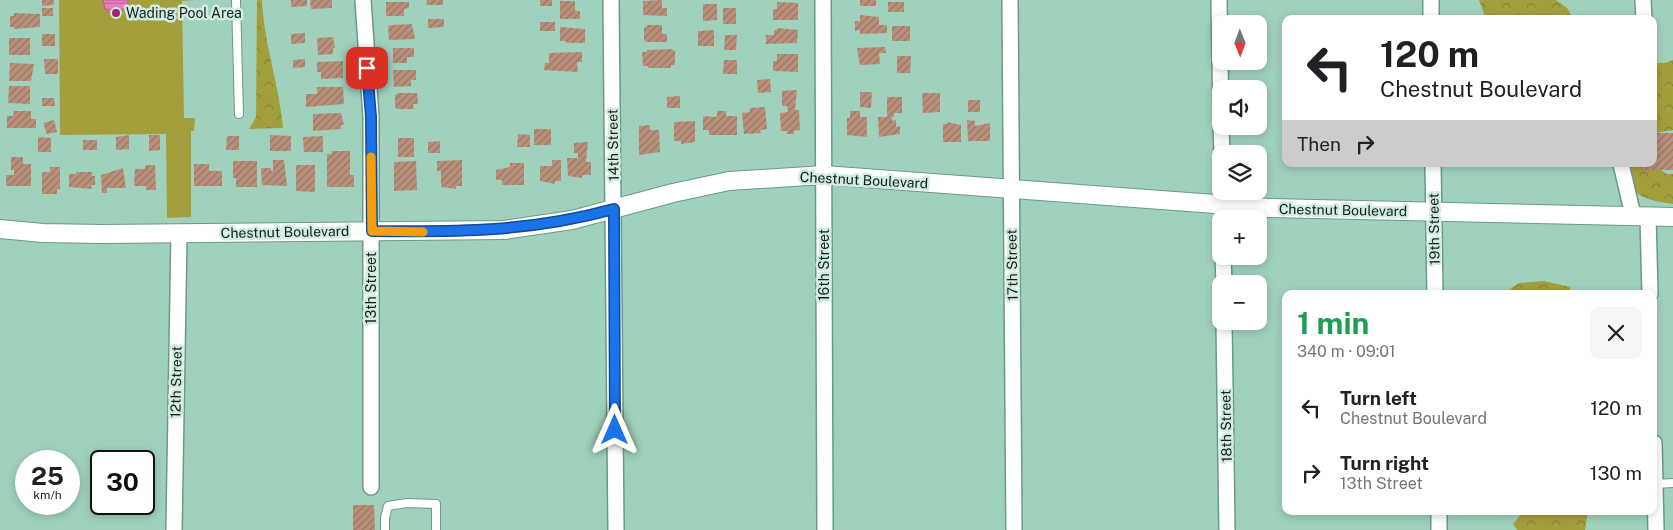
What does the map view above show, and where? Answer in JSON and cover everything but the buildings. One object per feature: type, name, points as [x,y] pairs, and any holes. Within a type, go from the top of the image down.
[{"type":"street","name":"13th Street","points":[[362,0],[371,117],[371,487]]},
{"type":"street","name":"14th Street","points":[[611,0],[616,530]]},
{"type":"street","name":"16th Street","points":[[823,0],[825,530]]},
{"type":"street","name":"17th Street","points":[[1010,0],[1014,530]]},
{"type":"street","points":[[1220,0],[1221,80]]},
{"type":"street","points":[[1431,0],[1431,15]]},
{"type":"street","points":[[1643,0],[1644,15]]},
{"type":"street","name":"19th Street","points":[[1433,167],[1435,290]]},
{"type":"street","points":[[1622,167],[1640,216],[1649,290]]},
{"type":"street","name":"Chestnut Boulevard","points":[[0,229],[43,233],[179,234],[504,230],[572,220],[682,191],[729,181],[824,174],[1223,205],[1673,217]]},
{"type":"street","name":"12th Street","points":[[174,530],[179,234]]},
{"type":"street","name":"18th Street","points":[[1224,330],[1227,530]]},
{"type":"street","points":[[1439,515],[1439,530]]},
{"type":"street","points":[[1656,515],[1656,530]]},
{"type":"lane","points":[[236,0],[239,114]]},
{"type":"lane","points":[[1657,484],[1673,483]]},
{"type":"lane","points":[[385,530],[388,506],[407,503],[436,504],[436,530]]},
{"type":"green space","points":[[59,0],[195,0],[182,1],[184,118],[195,118],[194,131],[191,131],[191,217],[167,218],[166,134],[60,135]]},
{"type":"green space","points":[[257,0],[262,0],[263,16],[283,128],[249,129],[256,117]]},
{"type":"green space","points":[[1479,0],[1556,0],[1567,8],[1571,15],[1485,15]]},
{"type":"green space","points":[[1673,60],[1673,130],[1657,133],[1657,63]]},
{"type":"green space","points":[[1627,167],[1656,167],[1667,174],[1673,174],[1673,204],[1654,201],[1640,195],[1630,184]]},
{"type":"green space","points":[[1544,281],[1570,287],[1570,290],[1509,290],[1519,283]]},
{"type":"green space","points":[[1520,515],[1587,515],[1585,530],[1517,530],[1513,524]]},
{"type":"shaded area","points":[[103,0],[128,0],[128,5],[119,14],[112,14],[105,9]]},
{"type":"slow traffic","points":[[371,157],[372,231],[423,232]]},
{"type":"place","name":"Wading Pool Area","points":[[116,13]]},
{"type":"route","points":[[367,68],[371,117],[372,231],[504,230],[572,220],[614,209],[615,430]]}]
